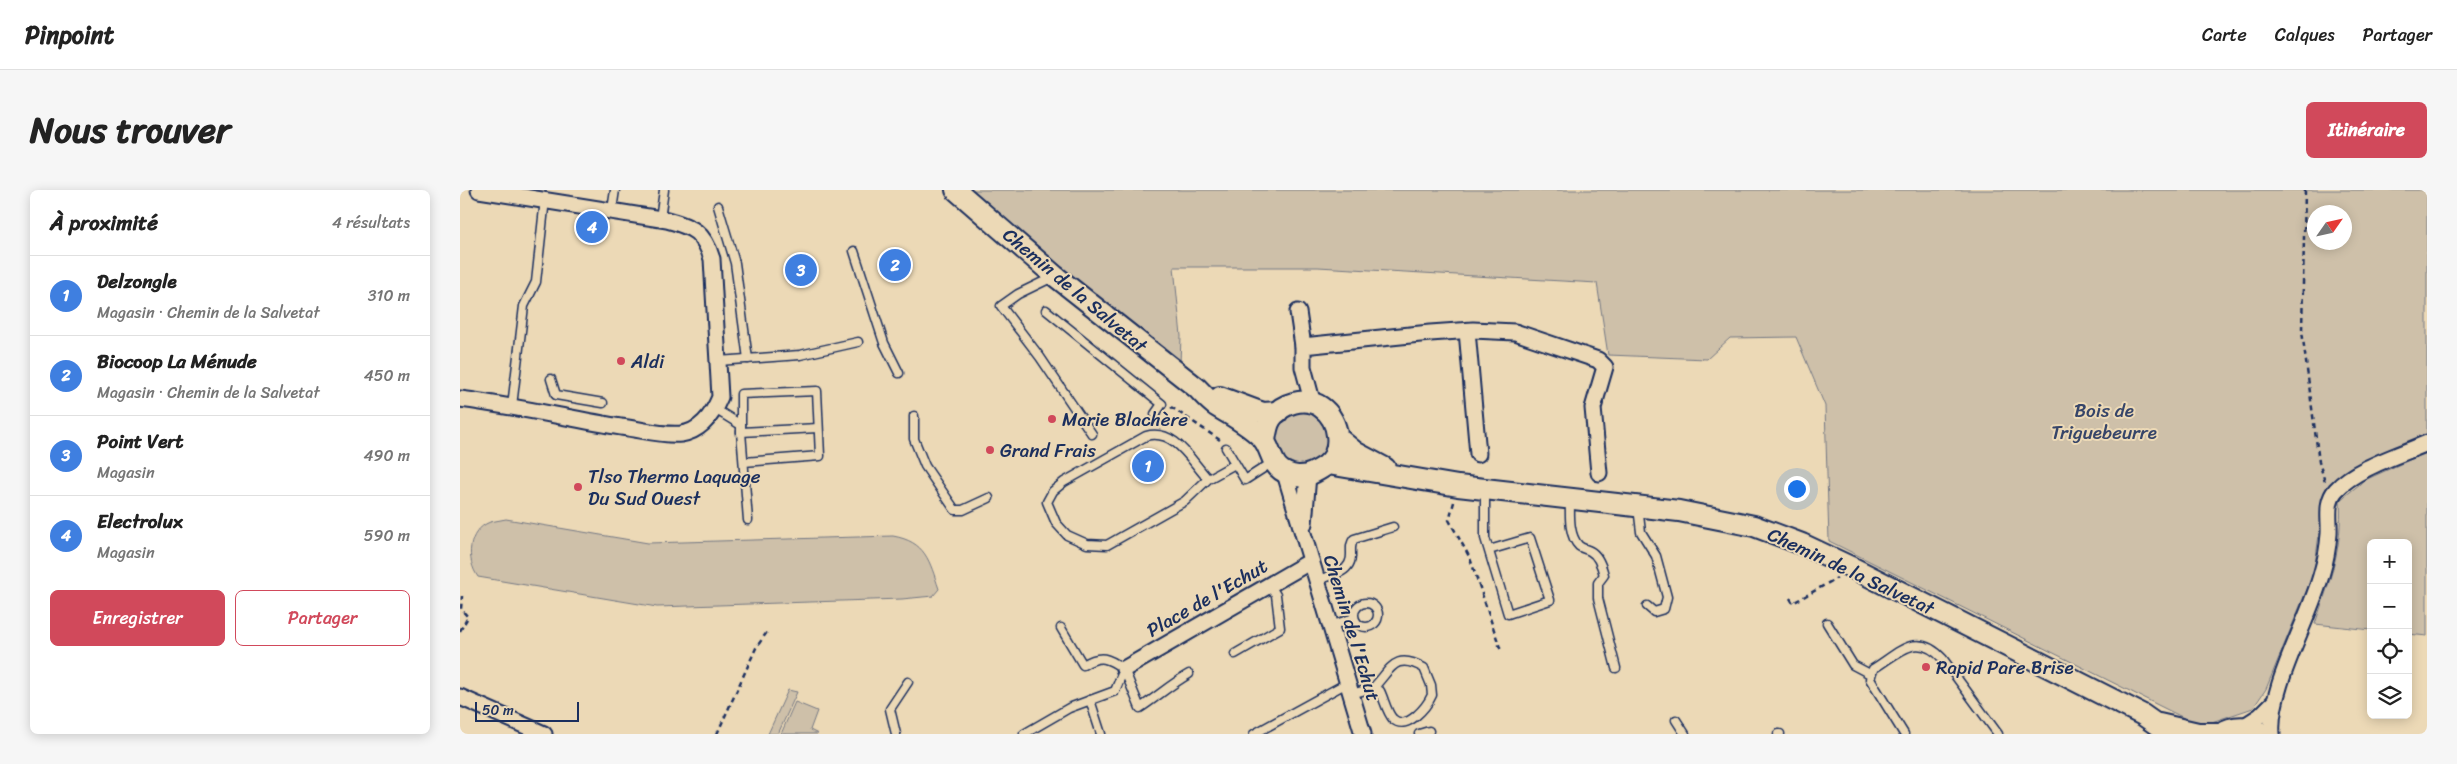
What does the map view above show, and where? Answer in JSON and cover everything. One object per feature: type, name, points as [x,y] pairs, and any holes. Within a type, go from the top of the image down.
[{"type":"main road","name":"Chemin de la Salvetat","points":[[956,190],[1055,276],[1197,388],[1214,404],[1255,431],[1265,441],[1278,466]]},
{"type":"main road","name":"Chemin de la Salvetat","points":[[1197,388],[1262,414],[1295,406]]},
{"type":"main road","points":[[1265,441],[1271,419],[1295,406],[1321,406],[1335,424],[1338,438],[1334,455],[1328,464],[1308,475],[1296,476],[1278,466]]},
{"type":"main road","name":"Chemin de la Salvetat","points":[[1338,438],[1356,452],[1402,478]]},
{"type":"main road","name":"Chemin de la Salvetat","points":[[1328,464],[1402,478],[1485,490],[1679,511],[1754,526],[1802,544],[1853,568],[2163,729],[2220,734],[2243,727]]},
{"type":"main road","points":[[2243,727],[2263,734]]},
{"type":"street","points":[[460,400],[512,406],[538,413],[667,434],[682,434],[698,428],[707,421],[720,397],[712,259],[707,244],[699,234],[687,225],[660,219],[490,190],[479,190]]},
{"type":"street","points":[[1295,406],[1303,367],[1303,346],[1298,312]]},
{"type":"street","points":[[1303,346],[1467,331],[1515,332],[1598,360],[1605,368],[1593,408],[1599,473]]},
{"type":"street","points":[[1467,331],[1478,454]]},
{"type":"street","points":[[2272,734],[2273,703],[2323,571],[2329,532],[2329,503],[2332,496],[2336,490],[2358,474],[2427,443]]},
{"type":"street","name":"Chemin de l'Echut","points":[[1278,466],[1304,533],[1316,580],[1363,734]]},
{"type":"street","name":"Chemin de l'Echut","points":[[1304,533],[1308,475]]},
{"type":"street","name":"Place de l'Echut","points":[[1124,669],[1311,561]]},
{"type":"street","points":[[460,696],[544,734]]},
{"type":"street","points":[[2243,727],[2260,716],[2273,703]]},
{"type":"lane","points":[[612,210],[615,190]]},
{"type":"lane","points":[[660,219],[664,190]]},
{"type":"lane","points":[[512,406],[524,306],[536,282],[545,200]]},
{"type":"lane","points":[[718,206],[735,263],[748,358]]},
{"type":"lane","points":[[854,251],[884,343],[899,373]]},
{"type":"lane","points":[[1055,276],[1018,294],[1001,306],[1040,357],[1092,434]]},
{"type":"lane","points":[[1046,310],[1162,404],[1155,414]]},
{"type":"lane","points":[[718,361],[800,355],[858,342]]},
{"type":"lane","points":[[551,379],[556,395],[603,403]]},
{"type":"lane","points":[[744,462],[820,456],[817,391],[741,394],[741,429],[748,520]]},
{"type":"lane","points":[[715,409],[741,429],[818,428]]},
{"type":"lane","points":[[914,416],[914,439],[925,466],[955,510],[963,510],[989,498]]},
{"type":"lane","points":[[1208,479],[1181,448],[1165,437],[1155,434],[1146,436],[1064,482],[1054,490],[1047,502],[1056,523],[1067,535],[1087,544],[1108,545],[1185,501],[1208,479],[1235,464]]},
{"type":"lane","points":[[1226,448],[1245,480],[1278,466]]},
{"type":"lane","points":[[1485,490],[1485,538],[1508,614],[1550,600],[1530,538],[1489,550]]},
{"type":"lane","points":[[1570,499],[1570,520],[1576,542],[1592,552],[1599,561],[1604,575],[1598,584],[1598,598],[1616,668]]},
{"type":"lane","points":[[1638,506],[1641,532],[1656,556],[1667,597],[1664,608],[1659,612],[1654,612],[1647,606]]},
{"type":"lane","points":[[1316,580],[1339,573],[1348,566],[1352,561],[1351,545],[1354,539],[1393,527]]},
{"type":"lane","points":[[1235,654],[1280,628],[1276,595],[1270,585]]},
{"type":"lane","points":[[1330,626],[1354,618]]},
{"type":"lane","points":[[1828,623],[1853,665],[1870,674]]},
{"type":"lane","points":[[1061,628],[1082,664],[1095,657],[1111,660],[1124,669],[1140,708],[1159,696],[1171,684],[1189,674]]},
{"type":"lane","points":[[1904,734],[1870,679],[1870,674],[1873,669],[1912,646],[1927,645],[1943,659],[1998,734]]},
{"type":"lane","points":[[1254,734],[1349,688],[1374,688],[1380,691],[1391,717],[1395,721],[1401,722],[1414,718],[1420,713],[1432,695],[1432,686],[1424,668],[1408,662],[1392,665],[1374,688]]},
{"type":"lane","points":[[1024,734],[1070,708],[1115,691],[1124,669]]},
{"type":"lane","points":[[896,734],[890,709],[908,682]]},
{"type":"lane","points":[[1090,700],[1101,734]]},
{"type":"lane","points":[[1676,720],[1685,734]]},
{"type":"lane","points":[[1419,734],[1429,731]]},
{"type":"path","points":[[2305,190],[2302,331],[2318,462],[2325,484],[2332,496]]},
{"type":"path","points":[[1162,404],[1168,405],[1220,440],[1226,448]]},
{"type":"path","points":[[1458,486],[1449,520],[1470,558],[1501,651]]},
{"type":"path","points":[[1790,598],[1793,603],[1853,568]]},
{"type":"path","points":[[460,631],[468,617],[461,609],[462,596]]},
{"type":"path","points":[[717,734],[756,648],[767,632]]},
{"type":"green space","name":"Bois de Triguebeurre","points":[[971,190],[2427,190],[2427,436],[2345,474],[2325,490],[2314,572],[2266,689],[2253,708],[2200,726],[1829,541],[1825,406],[1796,337],[1730,338],[1707,359],[1608,355],[1597,283],[1318,267],[1174,267],[1181,336],[1180,364],[1077,283]]},
{"type":"green space","points":[[1297,412],[1315,413],[1330,432],[1325,456],[1302,467],[1284,459],[1275,443],[1281,424]]},
{"type":"green space","points":[[2427,452],[2427,636],[2412,634],[2412,539],[2367,539],[2367,630],[2315,624],[2337,549],[2340,500],[2365,480]]},
{"type":"green space","points":[[506,519],[648,543],[893,536],[913,543],[925,554],[939,589],[933,596],[902,599],[657,607],[478,577],[470,554],[473,539],[482,526],[490,522]]},
{"type":"green space","points":[[788,690],[797,692],[778,734],[768,734]]},
{"type":"green space","points":[[795,702],[817,711],[810,730],[818,734],[781,734]]},
{"type":"place","name":"Electrolux","points":[[592,227]]},
{"type":"place","name":"Biocoop La Ménude","points":[[895,265]]},
{"type":"place","name":"Point Vert","points":[[801,270]]},
{"type":"place","name":"Aldi","points":[[621,361]]},
{"type":"place","name":"Marie Blachère","points":[[1052,419]]},
{"type":"place","name":"Grand Frais","points":[[990,450]]},
{"type":"place","name":"Delzongle","points":[[1148,466]]},
{"type":"place","name":"Tlso Thermo Laquage Du Sud Ouest","points":[[578,487]]},
{"type":"place","name":"Rapid Pare Brise","points":[[1926,667]]}]
